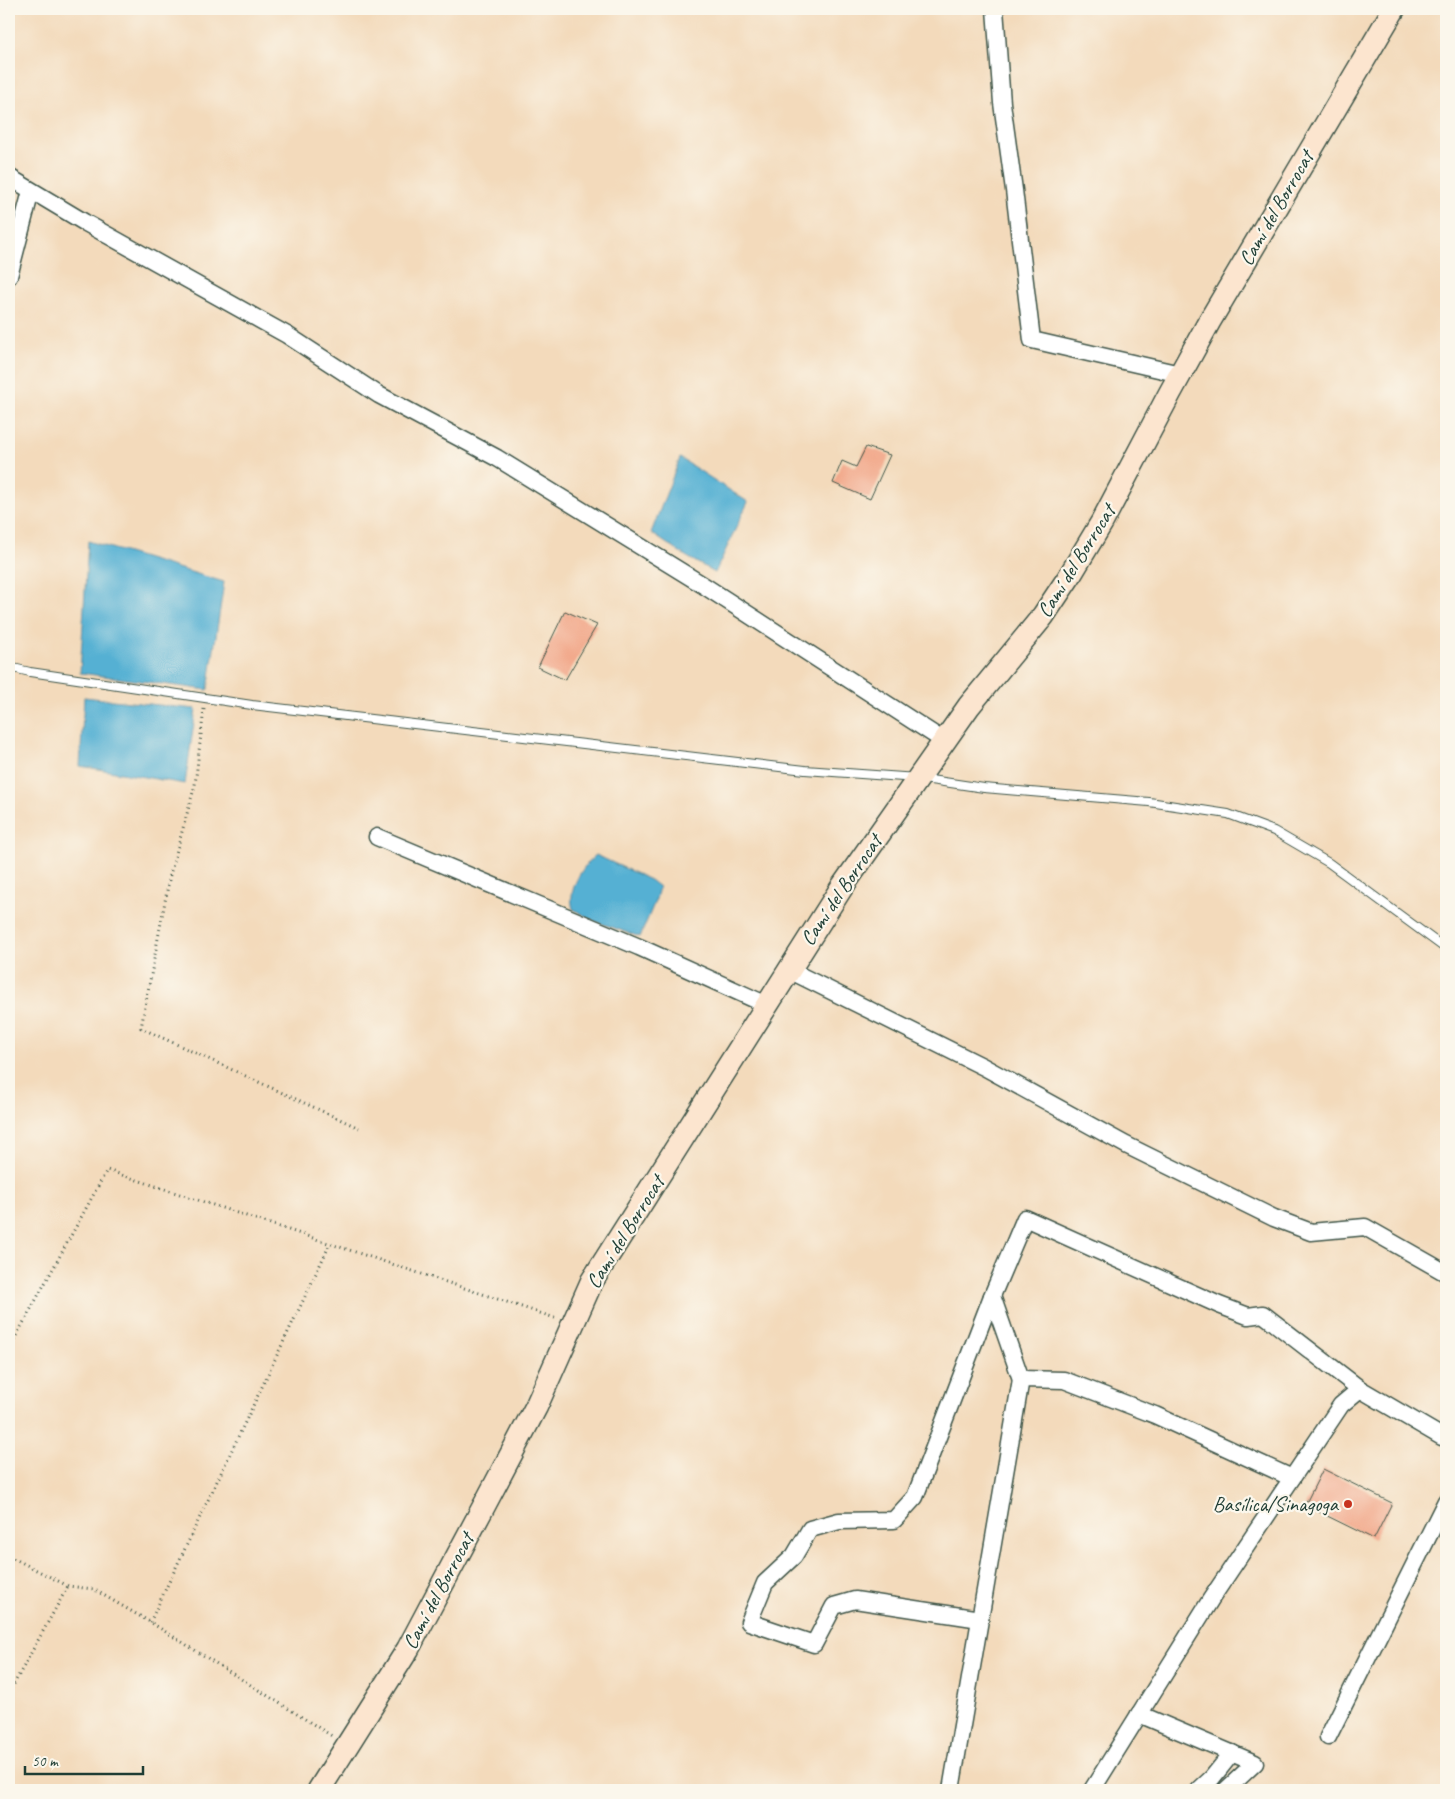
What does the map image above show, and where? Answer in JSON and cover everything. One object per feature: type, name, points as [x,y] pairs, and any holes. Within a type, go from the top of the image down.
[{"type":"street","points":[[995,9],[1002,103],[1032,340],[1180,374]]},
{"type":"street","name":"Camí del Borrocat","points":[[319,1790],[408,1648],[536,1406],[592,1281],[842,887],[944,741],[1043,616],[1069,577],[1102,522],[1180,374],[1284,193],[1394,9]]},
{"type":"street","points":[[9,177],[287,335],[379,395],[497,458],[703,585],[944,741]]},
{"type":"street","points":[[9,276],[32,191]]},
{"type":"street","points":[[377,837],[639,947],[766,1005]]},
{"type":"street","points":[[789,970],[984,1067],[1126,1145],[1274,1218],[1311,1232],[1365,1227],[1446,1273]]},
{"type":"street","points":[[980,1619],[855,1600],[834,1606],[814,1644],[749,1622],[765,1583],[794,1556],[810,1528],[839,1521],[894,1520],[915,1497],[992,1296],[1025,1218],[1219,1306],[1248,1316],[1263,1314],[1360,1389],[1442,1437],[1446,1436]]},
{"type":"street","points":[[951,1790],[1021,1379],[992,1296]]},
{"type":"street","points":[[1021,1379],[1064,1380],[1155,1415],[1292,1478]]},
{"type":"street","points":[[1092,1790],[1211,1599],[1341,1405],[1360,1389]]},
{"type":"street","points":[[1328,1737],[1446,1501]]},
{"type":"street","points":[[1139,1714],[1255,1762],[1226,1790]]},
{"type":"street","points":[[1199,1790],[1212,1778],[1232,1753]]},
{"type":"lane","points":[[9,667],[30,672],[252,705],[805,770],[917,778],[984,788],[1149,802],[1228,814],[1274,831],[1329,863],[1446,950]]},
{"type":"path","points":[[205,698],[195,785],[170,875],[141,1028],[359,1128]]},
{"type":"path","points":[[9,1350],[107,1170],[572,1324]]},
{"type":"path","points":[[150,1622],[330,1244]]},
{"type":"path","points":[[9,1556],[68,1586],[93,1589],[348,1744]]},
{"type":"path","points":[[9,1693],[68,1586]]},
{"type":"water","points":[[680,458],[748,502],[715,573],[651,533]]},
{"type":"water","points":[[88,541],[224,582],[208,690],[80,673]]},
{"type":"water","points":[[84,697],[196,709],[185,784],[80,766]]},
{"type":"water","points":[[596,855],[650,880],[659,887],[640,937],[594,921],[573,909],[572,895],[577,879]]},
{"type":"building","points":[[866,447],[890,455],[870,499],[833,483],[842,461],[856,467]]},
{"type":"building","points":[[565,611],[597,625],[565,680],[538,667]]},
{"type":"building","name":"Basílica/Sinagoga","points":[[1323,1469],[1392,1503],[1374,1539],[1305,1505]]},
{"type":"place","name":"Basílica/Sinagoga","points":[[1348,1504]]}]
